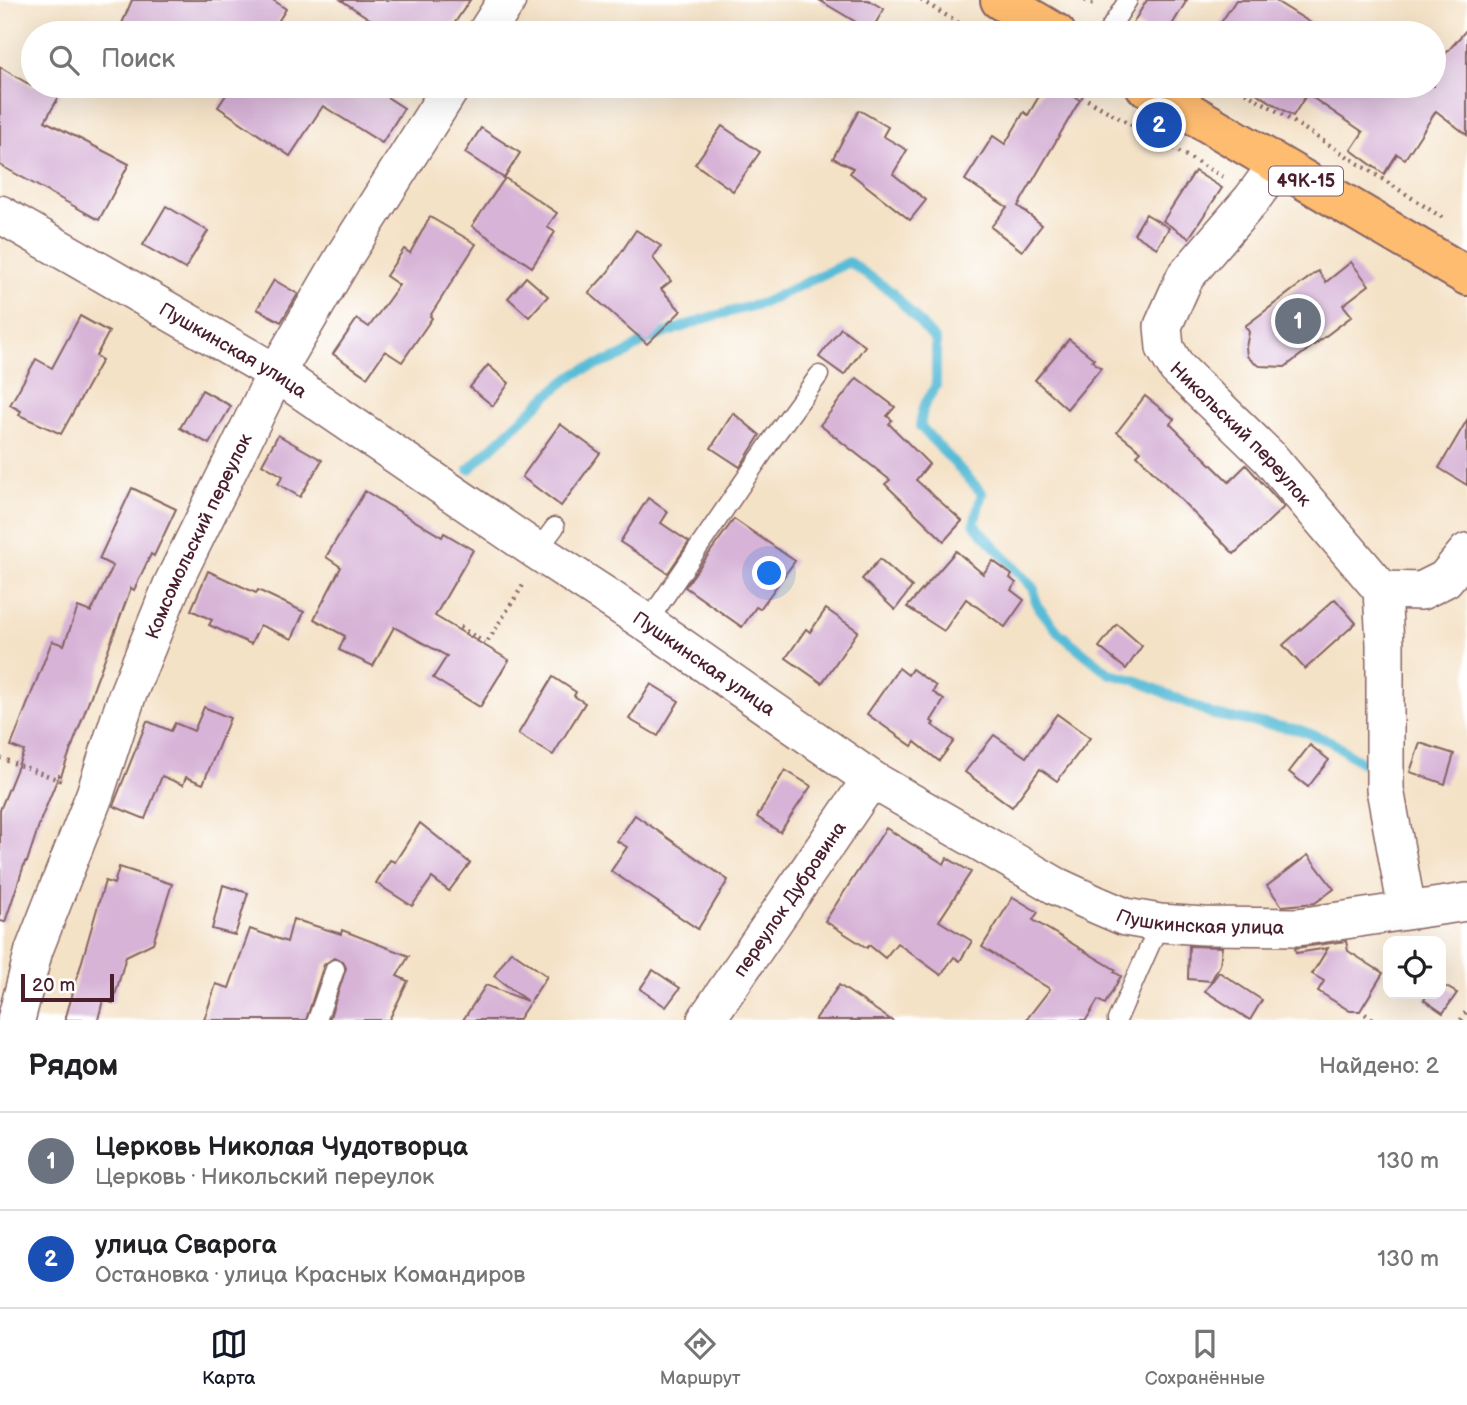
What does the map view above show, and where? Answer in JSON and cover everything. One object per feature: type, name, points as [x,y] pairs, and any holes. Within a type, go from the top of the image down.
[{"type":"main road","points":[[1000,0],[1036,21]]},
{"type":"main road","name":"49К-15","points":[[1165,98],[1467,276]]},
{"type":"street","points":[[494,21],[507,0]]},
{"type":"street","name":"Комсомольский переулок","points":[[16,1020],[34,950],[95,794],[127,696],[172,585],[275,373],[345,255],[445,98]]},
{"type":"street","name":"Никольский переулок","points":[[1278,164],[1255,195],[1185,276],[1163,326],[1165,348],[1177,368],[1269,457],[1382,590]]},
{"type":"street","name":"Пушкинская улица","points":[[0,214],[275,373],[546,539],[647,623],[871,779],[1056,886],[1125,917],[1160,923],[1298,927],[1467,902]]},
{"type":"street","points":[[1407,910],[1385,789],[1385,644],[1382,590],[1421,591],[1445,579],[1467,552]]},
{"type":"street","name":"переулок Дубровина","points":[[706,1020],[871,779]]},
{"type":"lane","points":[[1115,21],[1128,0]]},
{"type":"lane","points":[[647,623],[819,375]]},
{"type":"lane","points":[[1116,1020],[1160,923]]},
{"type":"lane","points":[[317,1020],[335,970]]},
{"type":"path","points":[[921,0],[955,21]]},
{"type":"path","points":[[1084,98],[1255,195]]},
{"type":"path","points":[[1252,98],[1454,225]]},
{"type":"path","points":[[460,627],[486,644],[523,584]]},
{"type":"path","points":[[0,758],[95,794]]},
{"type":"path","points":[[1461,1020],[1467,1010]]},
{"type":"path","points":[[1365,1014],[1373,1020]]},
{"type":"building","points":[[132,0],[273,0],[286,9],[278,21],[123,21]]},
{"type":"building","points":[[341,0],[470,0],[456,21],[373,21]]},
{"type":"building","points":[[819,0],[868,0],[884,9],[877,21],[854,21]]},
{"type":"building","points":[[1147,0],[1187,0],[1174,21],[1134,21]]},
{"type":"building","points":[[1236,0],[1274,0],[1308,21],[1222,21]]},
{"type":"building","points":[[1467,29],[1467,135],[1436,111],[1405,159],[1397,154],[1384,174],[1351,150],[1363,132],[1313,98],[1446,98],[1446,53]]},
{"type":"building","points":[[0,67],[21,79],[21,98],[58,98],[45,121],[129,164],[99,220],[0,165]]},
{"type":"building","points":[[224,98],[389,98],[404,108],[382,143],[323,106],[290,156],[218,107]]},
{"type":"building","points":[[1038,98],[1080,100],[1018,206],[1042,225],[1022,251],[991,227],[1007,207],[965,180],[993,136],[1005,144],[1024,112],[1028,115]]},
{"type":"building","points":[[1264,98],[1304,98],[1293,116]]},
{"type":"building","points":[[859,110],[888,127],[883,136],[907,150],[893,174],[926,200],[910,220],[850,173],[853,168],[833,158]]},
{"type":"building","points":[[722,126],[760,152],[733,191],[695,164]]},
{"type":"building","points":[[481,128],[520,153],[504,178],[465,153]]},
{"type":"building","points":[[1195,171],[1222,188],[1189,238],[1163,221]]},
{"type":"building","points":[[505,178],[557,213],[547,227],[555,232],[532,267],[472,226]]},
{"type":"building","points":[[166,206],[208,231],[185,269],[143,245]]},
{"type":"building","points":[[1146,214],[1169,228],[1157,248],[1134,234]]},
{"type":"building","points":[[430,217],[476,244],[402,362],[385,351],[367,377],[333,354],[357,319],[369,327],[399,285],[386,276],[404,249],[410,253]]},
{"type":"building","points":[[636,230],[661,246],[653,258],[671,281],[661,289],[681,311],[647,344],[589,293],[608,272]]},
{"type":"building","points":[[1351,262],[1369,285],[1343,305],[1352,316],[1285,367],[1260,366],[1247,356],[1249,332],[1245,326],[1318,271],[1326,282]]},
{"type":"building","points":[[526,277],[548,296],[529,317],[508,298]]},
{"type":"building","points":[[274,280],[298,294],[281,322],[257,309]]},
{"type":"building","points":[[80,316],[109,332],[96,356],[102,360],[61,434],[19,415],[21,411],[10,405],[36,359],[52,368]]},
{"type":"building","points":[[841,328],[865,346],[844,375],[819,357]]},
{"type":"building","points":[[1069,339],[1101,368],[1067,409],[1035,380]]},
{"type":"building","points":[[488,365],[509,383],[493,406],[470,387]]},
{"type":"building","points":[[857,378],[895,407],[887,416],[892,420],[889,424],[929,464],[916,480],[962,521],[944,541],[885,484],[890,480],[820,425]]},
{"type":"building","points":[[202,390],[231,406],[209,444],[180,428]]},
{"type":"building","points":[[1145,396],[1174,419],[1170,424],[1229,482],[1246,465],[1284,507],[1234,554],[1137,455],[1141,451],[1117,432]]},
{"type":"building","points":[[733,413],[760,435],[740,467],[711,448]]},
{"type":"building","points":[[1467,420],[1467,485],[1439,468]]},
{"type":"building","points":[[560,424],[600,453],[561,506],[522,477]]},
{"type":"building","points":[[278,435],[322,460],[300,497],[278,484],[283,476],[262,464]]},
{"type":"building","points":[[132,488],[176,509],[154,556],[151,554],[134,590],[131,588],[61,776],[59,775],[41,819],[5,922],[0,921],[0,810],[24,751],[11,746],[52,641],[64,645],[78,607],[91,612],[113,566],[99,559]]},
{"type":"building","points":[[365,491],[442,537],[444,533],[473,550],[435,616],[509,660],[480,707],[433,678],[447,656],[394,627],[373,666],[339,650],[345,636],[314,619],[341,567],[326,557]]},
{"type":"building","points":[[648,498],[668,512],[661,523],[689,542],[668,573],[620,542]]},
{"type":"building","points":[[734,519],[795,561],[760,609],[756,607],[742,627],[685,587]]},
{"type":"building","points":[[956,551],[983,574],[993,561],[1012,575],[1010,578],[1016,583],[1011,590],[1024,600],[1005,627],[966,599],[944,631],[907,607]]},
{"type":"building","points":[[880,559],[912,587],[895,610],[862,579]]},
{"type":"building","points":[[208,571],[256,593],[258,590],[304,612],[292,639],[260,625],[251,644],[209,625],[212,620],[191,610]]},
{"type":"building","points":[[1335,599],[1356,623],[1305,669],[1283,645]]},
{"type":"building","points":[[826,609],[858,631],[822,683],[786,658],[806,629],[810,632]]},
{"type":"building","points":[[1117,624],[1142,646],[1126,669],[1099,647]]},
{"type":"building","points":[[899,668],[908,675],[912,669],[936,686],[933,692],[944,700],[931,721],[934,723],[932,725],[954,741],[939,761],[915,742],[912,746],[867,714]]},
{"type":"building","points":[[553,677],[576,692],[574,696],[585,703],[553,755],[518,734]]},
{"type":"building","points":[[651,684],[679,701],[658,736],[629,719]]},
{"type":"building","points":[[204,707],[230,718],[203,784],[186,777],[183,785],[162,776],[145,819],[113,806],[147,721],[171,731],[175,723],[194,731]]},
{"type":"building","points":[[1057,714],[1090,738],[1057,781],[1040,769],[1012,807],[965,772],[994,735],[1026,757]]},
{"type":"building","points":[[1420,743],[1454,754],[1445,784],[1410,772]]},
{"type":"building","points":[[1310,745],[1329,760],[1308,787],[1289,772]]},
{"type":"building","points":[[785,770],[811,786],[780,832],[757,817]]},
{"type":"building","points":[[635,815],[728,880],[698,929],[611,871],[627,847],[617,841]]},
{"type":"building","points":[[420,823],[470,863],[449,891],[432,878],[412,906],[376,883],[390,860],[395,862]]},
{"type":"building","points":[[886,828],[944,864],[947,858],[971,872],[939,921],[972,941],[960,961],[954,957],[941,975],[897,943],[885,958],[869,945],[867,948],[825,921]]},
{"type":"building","points":[[1308,855],[1334,889],[1315,903],[1282,906],[1267,886]]},
{"type":"building","points":[[119,867],[172,884],[153,943],[126,956],[113,1003],[103,1000],[98,1020],[65,1020],[105,881],[114,884]]},
{"type":"building","points":[[223,885],[248,893],[235,935],[212,929]]},
{"type":"building","points":[[1013,897],[1038,912],[1033,920],[1116,970],[1114,972],[1121,976],[1105,1004],[1098,1000],[1086,1020],[1026,1020],[1050,989],[982,947]]},
{"type":"building","points":[[293,919],[341,934],[342,930],[409,956],[397,976],[408,981],[389,1020],[329,1020],[346,968],[343,961],[334,958],[324,965],[306,1020],[204,1020],[216,984],[229,988],[250,929],[287,942]]},
{"type":"building","points":[[1346,941],[1348,951],[1383,973],[1360,1011],[1350,1011],[1318,991],[1324,981],[1312,974],[1328,948],[1296,953],[1295,948]]},
{"type":"building","points":[[1189,946],[1222,947],[1220,965],[1211,981],[1188,979]]},
{"type":"building","points":[[511,951],[547,976],[518,1020],[463,1020],[486,985],[527,1001],[494,976]]},
{"type":"building","points":[[653,970],[680,988],[666,1007],[640,989]]},
{"type":"building","points":[[1219,972],[1262,1000],[1250,1020],[1205,991]]},
{"type":"building","points":[[839,985],[891,1020],[815,1020]]},
{"type":"building","points":[[1446,987],[1457,993],[1443,1013],[1424,1000],[1446,999]]},
{"type":"waterway","points":[[469,469],[548,395],[583,370],[622,356],[644,341],[707,318],[763,303],[849,262],[892,292],[936,341],[936,385],[923,408],[920,426],[982,493],[974,524],[1034,589],[1036,604],[1059,633],[1110,674],[1138,681],[1214,715],[1300,730],[1330,741],[1362,763]]},
{"type":"place","name":"улица Сварога","points":[[1159,125]]},
{"type":"place","name":"Церковь Николая Чудотворца","points":[[1298,321]]}]
